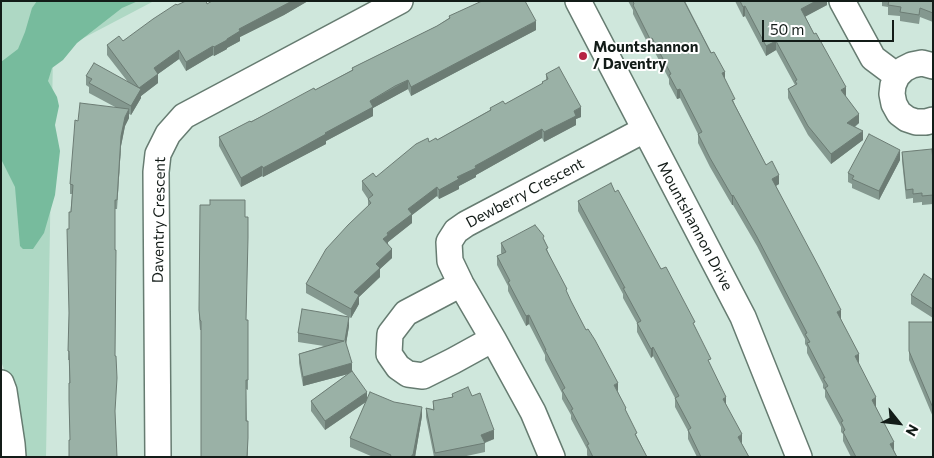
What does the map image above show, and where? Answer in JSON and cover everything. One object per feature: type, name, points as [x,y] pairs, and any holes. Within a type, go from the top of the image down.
[{"type":"street","name":"Daventry Crescent","points":[[158,457],[156,172],[158,154],[168,134],[184,116],[400,1]]},
{"type":"street","name":"Mountshannon Drive","points":[[578,1],[743,317],[799,457]]},
{"type":"street","points":[[842,1],[873,58],[897,76]]},
{"type":"street","points":[[933,66],[922,63],[904,69],[897,76],[893,84],[892,94],[894,104],[899,113],[907,119],[916,122],[933,120]]},
{"type":"street","name":"Dewberry Crescent","points":[[552,457],[533,412],[460,284],[450,261],[449,242],[456,230],[466,224],[644,130]]},
{"type":"street","points":[[460,284],[406,313],[390,334],[389,354],[398,367],[408,374],[423,376],[453,362],[493,339]]},
{"type":"street","points":[[1,382],[4,391],[13,457]]},
{"type":"green space","points":[[1,1],[154,1],[53,54],[46,457],[23,457],[11,389],[1,361]]},
{"type":"green space","points":[[37,1],[138,1],[122,8],[77,43],[63,60],[52,68],[48,81],[57,97],[59,106],[55,125],[60,151],[55,195],[44,233],[33,249],[23,249],[20,246],[15,187],[1,159],[1,62],[18,49],[32,8]]},
{"type":"building","points":[[186,1],[206,1],[207,4],[212,1],[292,1],[239,29],[240,31],[227,40],[186,62],[179,50],[154,68],[158,74],[139,88],[107,45],[119,36],[123,41],[176,4]]},
{"type":"building","points":[[482,1],[525,1],[536,21],[411,87],[408,80],[395,86],[370,101],[373,107],[299,149],[241,178],[219,137],[314,88],[315,90],[353,70],[352,68],[437,26],[450,18],[449,16]]},
{"type":"building","points":[[633,1],[684,1],[711,53],[714,52],[725,72],[722,73],[735,99],[732,100],[766,165],[772,161],[779,175],[772,179],[841,310],[837,312],[859,354],[855,356],[876,397],[872,400],[894,442],[890,444],[897,457],[856,457],[843,432],[845,430],[841,422],[843,421],[825,388],[828,386],[823,378],[825,378],[807,343],[810,342],[805,334],[807,333],[757,237],[710,158],[698,134],[702,132],[680,89],[677,90],[669,75],[671,74],[652,38],[650,39],[633,5]]},
{"type":"building","points":[[740,1],[816,1],[801,9],[846,87],[841,90],[859,114],[847,123],[863,131],[831,154],[808,126],[788,89],[797,84],[795,81],[797,80],[776,41],[766,46],[745,6],[743,7]]},
{"type":"building","points":[[889,1],[933,1],[933,13],[920,8],[919,15],[900,12],[901,7],[888,5]]},
{"type":"building","points":[[94,63],[141,89],[131,106],[89,83],[92,79],[86,76]]},
{"type":"building","points":[[559,67],[581,107],[574,111],[576,116],[544,132],[542,129],[475,166],[476,168],[457,177],[459,179],[439,190],[437,187],[408,209],[412,214],[387,233],[388,235],[383,239],[392,249],[376,264],[380,268],[354,292],[359,295],[351,309],[306,284],[326,249],[371,203],[368,199],[373,195],[362,181],[373,173],[376,177],[416,144],[428,138],[429,142],[436,138],[437,140],[491,110],[490,108],[503,101],[505,104],[543,83],[548,79],[546,74]]},
{"type":"building","points":[[80,103],[129,109],[125,117],[121,136],[117,200],[115,200],[115,356],[117,378],[115,411],[117,457],[69,457],[70,383],[67,229],[69,229],[69,212],[71,212],[73,185],[70,184],[75,120],[78,121]]},
{"type":"building","points":[[869,134],[900,150],[879,191],[852,179],[854,176],[848,173]]},
{"type":"building","points":[[932,149],[933,195],[922,196],[922,193],[913,194],[913,189],[906,190],[902,152]]},
{"type":"building","points":[[611,183],[615,192],[618,190],[661,269],[666,267],[695,322],[693,323],[711,359],[708,360],[726,397],[723,399],[742,434],[738,437],[749,457],[701,457],[688,430],[691,428],[675,398],[679,396],[653,347],[651,349],[637,323],[641,321],[578,201]]},
{"type":"building","points":[[210,200],[245,200],[245,217],[248,217],[246,320],[248,320],[248,380],[246,380],[247,457],[201,457],[200,205],[210,205]]},
{"type":"building","points":[[535,225],[544,236],[543,238],[548,248],[546,249],[586,330],[588,329],[595,340],[618,383],[614,385],[647,457],[593,457],[587,445],[589,444],[571,410],[573,409],[562,390],[565,388],[529,315],[526,316],[508,282],[510,281],[497,256],[506,252],[501,243]]},
{"type":"building","points":[[924,274],[933,280],[933,309],[911,295]]},
{"type":"building","points":[[302,309],[349,317],[345,340],[352,363],[303,377],[299,354],[344,341],[298,333]]},
{"type":"building","points":[[909,322],[933,322],[933,408],[909,351]]},
{"type":"building","points":[[352,371],[367,392],[325,421],[311,401]]},
{"type":"building","points":[[468,387],[472,396],[480,393],[494,430],[481,435],[485,443],[435,453],[426,408],[434,410],[433,401],[453,397],[452,394]]},
{"type":"building","points":[[370,392],[394,402],[422,407],[412,457],[390,457],[391,455],[350,438]]},
{"type":"place","name":"Mountshannon / Daventry","points":[[583,56]]}]
